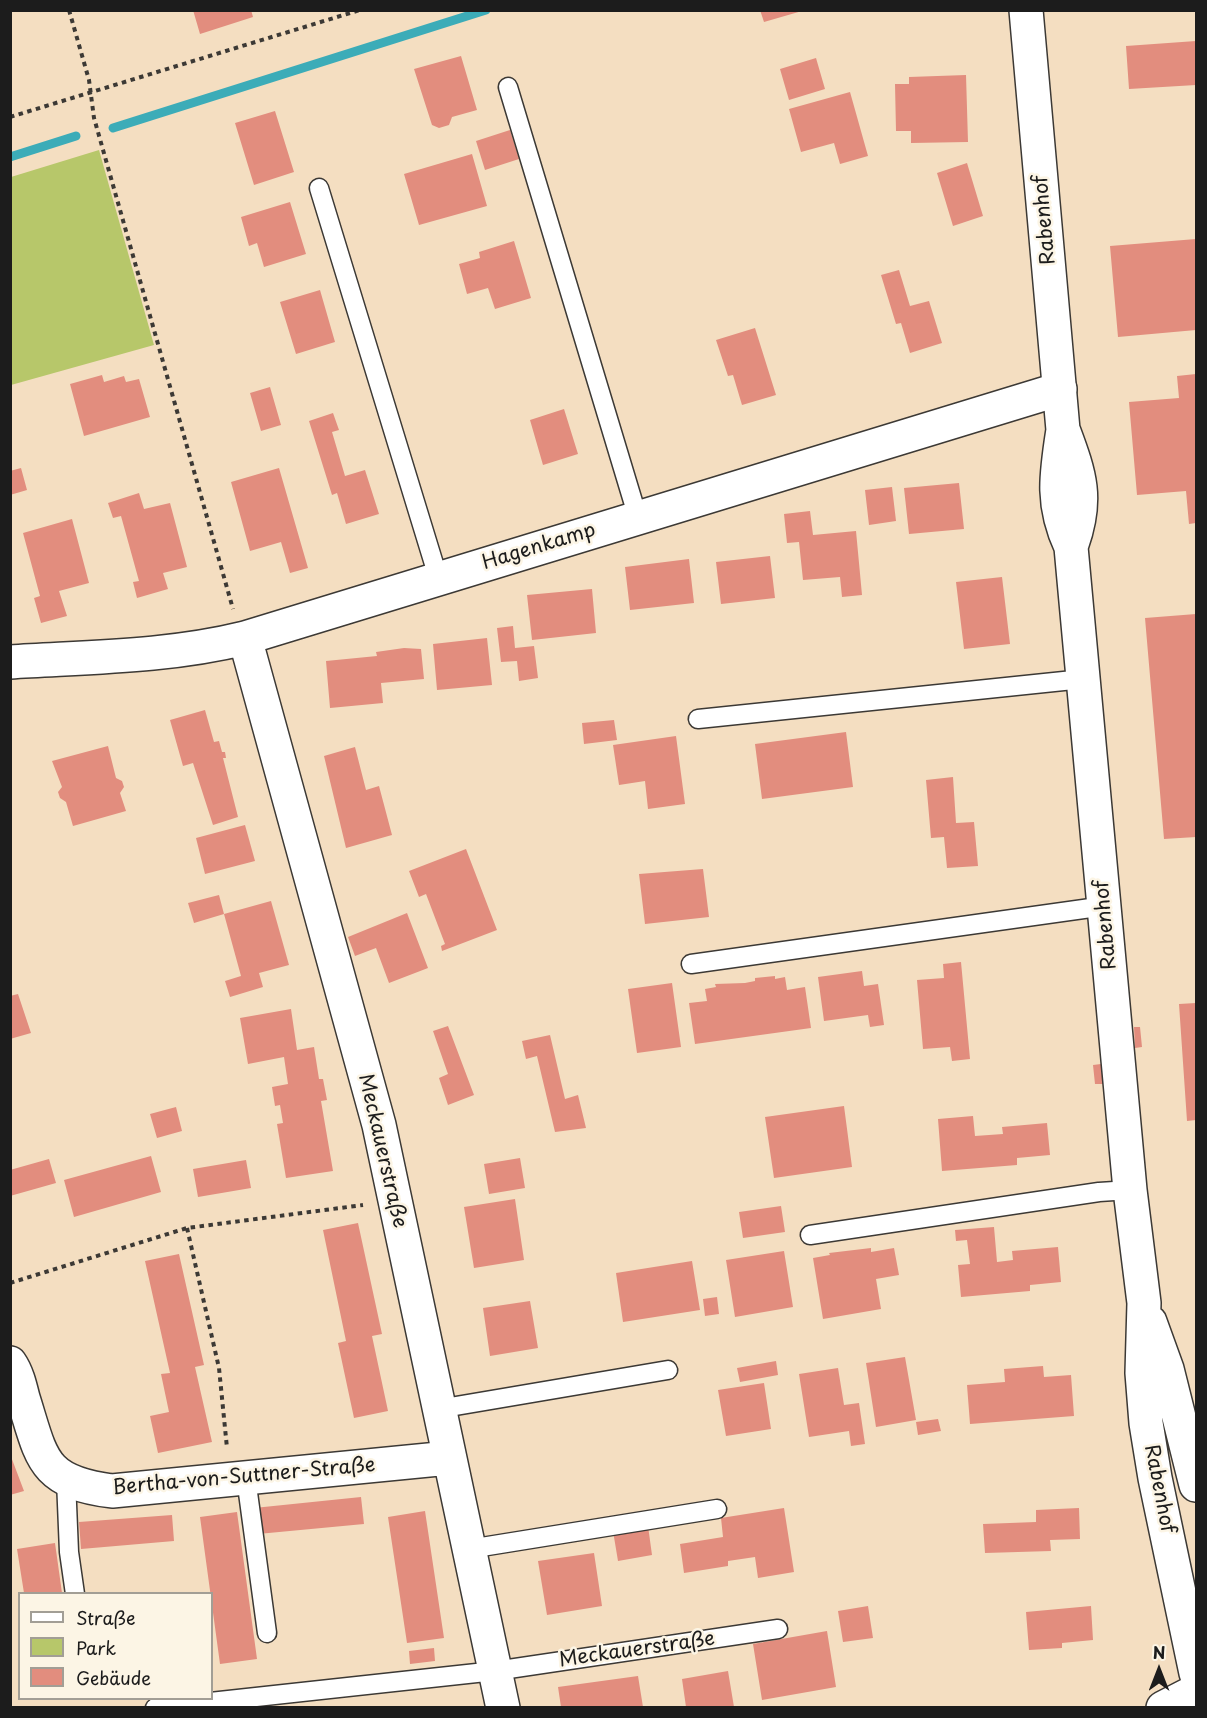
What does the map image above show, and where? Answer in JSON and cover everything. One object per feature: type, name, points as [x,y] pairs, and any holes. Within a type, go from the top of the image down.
[{"type":"street","name":"Rabenhof","points":[[1026,10],[1064,430],[1055,480],[1060,522],[1071,547],[1130,1190],[1144,1303],[1142,1373],[1146,1423],[1155,1478],[1197,1673]]},
{"type":"street","name":"Hagenkamp","points":[[10,662],[169,652],[204,648],[245,638],[438,577],[1060,389]]},
{"type":"street","name":"Meckauerstraße","points":[[245,638],[376,1114],[503,1707]]},
{"type":"street","name":"Rabenhof","points":[[1144,1303],[1167,1369],[1197,1485]]},
{"type":"street","name":"Bertha-von-Suttner-Straße","points":[[10,1363],[46,1464],[66,1480],[88,1488],[112,1491],[449,1458]]},
{"type":"street","points":[[1163,1707],[1197,1691]]},
{"type":"lane","points":[[508,87],[638,518]]},
{"type":"lane","points":[[319,188],[438,577]]},
{"type":"lane","points":[[698,719],[1083,679]]},
{"type":"lane","points":[[691,964],[1105,906]]},
{"type":"lane","points":[[810,1235],[1099,1192],[1130,1190]]},
{"type":"lane","points":[[438,1409],[668,1370]]},
{"type":"lane","points":[[238,1479],[267,1633]]},
{"type":"lane","points":[[66,1480],[69,1552],[75,1592]]},
{"type":"lane","points":[[469,1549],[717,1509]]},
{"type":"lane","name":"Meckauerstraße","points":[[155,1707],[495,1671],[778,1629]]},
{"type":"path","points":[[69,10],[89,80],[97,129],[230,599],[245,638]]},
{"type":"path","points":[[10,117],[360,10]]},
{"type":"path","points":[[10,1283],[187,1228],[394,1200]]},
{"type":"path","points":[[187,1228],[219,1368],[238,1479]]},
{"type":"green space","points":[[99,150],[154,345],[11,385],[11,177]]},
{"type":"building","points":[[193,10],[251,10],[253,17],[200,34]]},
{"type":"building","points":[[760,10],[802,10],[802,11],[764,22]]},
{"type":"building","points":[[1196,41],[1196,85],[1129,89],[1126,46]]},
{"type":"building","points":[[461,56],[477,110],[452,117],[449,125],[439,128],[432,125],[414,69]]},
{"type":"building","points":[[816,58],[825,89],[789,100],[780,69]]},
{"type":"building","points":[[966,75],[968,142],[911,143],[911,131],[896,131],[895,84],[909,84],[909,77]]},
{"type":"building","points":[[850,92],[868,156],[840,164],[834,143],[801,152],[789,109]]},
{"type":"building","points":[[275,111],[294,172],[254,185],[235,123]]},
{"type":"building","points":[[510,130],[519,159],[485,170],[476,141]]},
{"type":"building","points":[[472,154],[487,206],[419,225],[404,174]]},
{"type":"building","points":[[967,163],[983,216],[953,226],[937,173]]},
{"type":"building","points":[[290,202],[306,254],[264,267],[257,243],[249,246],[241,217]]},
{"type":"building","points":[[1196,239],[1196,330],[1118,337],[1110,246]]},
{"type":"building","points":[[514,241],[531,298],[495,309],[488,288],[467,294],[459,264],[480,258],[479,252]]},
{"type":"building","points":[[899,270],[910,306],[929,301],[942,343],[910,353],[901,323],[896,324],[881,275]]},
{"type":"building","points":[[320,290],[335,342],[296,354],[280,302]]},
{"type":"building","points":[[755,328],[776,395],[742,405],[733,375],[728,376],[716,340]]},
{"type":"building","points":[[1196,374],[1196,523],[1189,524],[1186,491],[1137,495],[1129,402],[1179,398],[1177,376]]},
{"type":"building","points":[[102,375],[104,382],[124,376],[126,382],[139,379],[150,417],[84,436],[70,384]]},
{"type":"building","points":[[270,387],[281,425],[261,431],[250,393]]},
{"type":"building","points":[[564,409],[578,454],[543,465],[530,420]]},
{"type":"building","points":[[333,413],[339,430],[332,432],[345,476],[365,470],[379,514],[346,524],[337,493],[332,495],[309,421]]},
{"type":"building","points":[[21,468],[27,490],[10,495],[10,471]]},
{"type":"building","points":[[279,468],[308,568],[290,573],[281,542],[250,551],[231,482]]},
{"type":"building","points":[[959,483],[964,529],[909,534],[904,488]]},
{"type":"building","points":[[892,487],[896,521],[869,525],[865,490]]},
{"type":"building","points":[[139,493],[144,509],[170,503],[187,567],[163,573],[168,589],[137,598],[133,582],[139,581],[121,516],[113,518],[108,503]]},
{"type":"building","points":[[810,511],[813,535],[856,531],[862,595],[842,597],[840,577],[803,580],[799,542],[787,543],[784,514]]},
{"type":"building","points":[[72,519],[89,583],[59,591],[67,616],[41,623],[34,598],[40,596],[23,533]]},
{"type":"building","points":[[770,556],[775,598],[721,604],[716,562]]},
{"type":"building","points":[[689,559],[694,603],[630,610],[625,567]]},
{"type":"building","points":[[1002,577],[1010,644],[964,649],[956,582]]},
{"type":"building","points":[[592,589],[596,633],[532,640],[527,595]]},
{"type":"building","points":[[1196,614],[1196,837],[1164,839],[1145,618]]},
{"type":"building","points":[[513,626],[515,648],[534,646],[538,678],[519,681],[517,661],[501,662],[497,628]]},
{"type":"building","points":[[487,638],[492,685],[437,690],[433,644]]},
{"type":"building","points":[[404,648],[421,649],[424,679],[381,683],[383,703],[330,708],[326,661],[377,656],[376,652]]},
{"type":"building","points":[[205,710],[214,742],[219,741],[222,752],[225,752],[226,758],[223,758],[238,817],[213,825],[193,763],[183,766],[170,720]]},
{"type":"building","points":[[614,720],[617,740],[584,744],[582,723]]},
{"type":"building","points":[[846,732],[853,787],[762,799],[755,744]]},
{"type":"building","points":[[676,736],[685,804],[648,809],[645,781],[619,785],[613,745]]},
{"type":"building","points":[[108,746],[116,778],[122,781],[124,787],[120,793],[126,811],[73,826],[66,802],[60,798],[58,792],[62,787],[52,761]]},
{"type":"building","points":[[355,747],[366,790],[379,786],[392,835],[346,848],[324,756]]},
{"type":"building","points":[[953,777],[956,823],[974,822],[978,866],[947,868],[944,837],[931,838],[926,780]]},
{"type":"building","points":[[245,825],[255,861],[205,874],[196,838]]},
{"type":"building","points":[[466,849],[497,930],[442,951],[441,946],[445,944],[426,894],[419,897],[409,871]]},
{"type":"building","points":[[703,869],[709,917],[645,924],[639,874]]},
{"type":"building","points":[[219,895],[224,914],[194,923],[188,903]]},
{"type":"building","points":[[271,901],[289,965],[259,973],[263,987],[230,997],[225,981],[241,976],[224,914]]},
{"type":"building","points":[[407,913],[428,968],[389,983],[376,948],[355,956],[348,937]]},
{"type":"building","points":[[961,962],[970,1059],[952,1061],[950,1047],[923,1049],[917,980],[944,978],[943,964]]},
{"type":"building","points":[[862,971],[864,986],[878,984],[884,1025],[870,1027],[868,1015],[824,1021],[818,977]]},
{"type":"building","points":[[775,976],[775,979],[785,977],[787,990],[805,987],[811,1028],[695,1044],[689,1003],[707,1001],[705,989],[716,987],[715,984],[745,983],[755,981],[755,978]]},
{"type":"building","points":[[672,983],[681,1047],[637,1053],[628,989]]},
{"type":"building","points":[[18,994],[31,1033],[10,1039],[10,996]]},
{"type":"building","points":[[1196,1003],[1196,1120],[1187,1121],[1179,1004]]},
{"type":"building","points":[[291,1009],[297,1050],[314,1047],[319,1079],[323,1079],[327,1100],[321,1101],[333,1171],[286,1178],[277,1124],[283,1123],[280,1105],[275,1106],[272,1087],[288,1084],[284,1057],[248,1064],[240,1018]]},
{"type":"building","points":[[448,1026],[474,1095],[448,1105],[439,1078],[448,1074],[433,1031]]},
{"type":"building","points":[[1134,1027],[1140,1027],[1142,1047],[1135,1048]]},
{"type":"building","points":[[550,1035],[565,1099],[578,1095],[586,1128],[555,1132],[537,1056],[526,1059],[522,1041]]},
{"type":"building","points":[[1101,1064],[1103,1084],[1095,1084],[1093,1065]]},
{"type":"building","points":[[844,1106],[852,1167],[774,1178],[765,1117]]},
{"type":"building","points":[[176,1107],[182,1131],[157,1138],[150,1114]]},
{"type":"building","points":[[973,1116],[975,1136],[1003,1134],[1002,1127],[1047,1123],[1050,1155],[1017,1158],[1017,1165],[942,1171],[938,1119]]},
{"type":"building","points":[[151,1156],[161,1192],[74,1217],[64,1180]]},
{"type":"building","points":[[520,1158],[525,1188],[489,1194],[484,1164]]},
{"type":"building","points":[[49,1159],[56,1183],[10,1196],[10,1170]]},
{"type":"building","points":[[246,1160],[251,1188],[198,1197],[193,1169]]},
{"type":"building","points":[[515,1199],[524,1260],[474,1268],[464,1207]]},
{"type":"building","points":[[781,1206],[785,1232],[743,1238],[739,1212]]},
{"type":"building","points":[[358,1223],[382,1334],[372,1336],[388,1411],[354,1418],[338,1343],[346,1341],[323,1230]]},
{"type":"building","points":[[994,1227],[997,1262],[1013,1260],[1012,1251],[1058,1247],[1061,1282],[1030,1285],[1030,1291],[961,1297],[958,1265],[970,1264],[967,1240],[956,1241],[955,1230]]},
{"type":"building","points":[[871,1248],[871,1252],[894,1248],[899,1275],[876,1279],[881,1309],[823,1319],[813,1258],[830,1255],[829,1253]]},
{"type":"building","points":[[784,1251],[793,1307],[735,1317],[726,1260]]},
{"type":"building","points":[[179,1254],[204,1365],[195,1367],[212,1442],[158,1453],[150,1416],[169,1412],[161,1374],[170,1373],[145,1261]]},
{"type":"building","points":[[692,1261],[700,1310],[623,1322],[616,1273]]},
{"type":"building","points":[[717,1297],[719,1314],[705,1316],[703,1299]]},
{"type":"building","points":[[530,1301],[538,1348],[490,1356],[483,1308]]},
{"type":"building","points":[[905,1357],[916,1420],[876,1427],[866,1363]]},
{"type":"building","points":[[776,1361],[778,1375],[740,1382],[737,1368]]},
{"type":"building","points":[[1043,1366],[1044,1377],[1071,1375],[1074,1416],[970,1424],[967,1385],[1005,1382],[1004,1369]]},
{"type":"building","points":[[838,1368],[844,1405],[859,1403],[865,1444],[851,1446],[849,1431],[809,1437],[799,1374]]},
{"type":"building","points":[[764,1383],[771,1429],[726,1436],[718,1390]]},
{"type":"building","points":[[938,1419],[941,1431],[918,1435],[916,1422]]},
{"type":"building","points":[[10,1454],[24,1491],[10,1495]]},
{"type":"building","points":[[361,1497],[364,1524],[258,1534],[254,1508]]},
{"type":"building","points":[[784,1508],[794,1572],[758,1578],[755,1557],[728,1561],[728,1566],[684,1573],[680,1544],[723,1537],[721,1518]]},
{"type":"building","points":[[1079,1508],[1080,1539],[1050,1540],[1051,1551],[985,1553],[983,1524],[1036,1522],[1036,1510]]},
{"type":"building","points":[[425,1511],[444,1638],[407,1643],[388,1517]]},
{"type":"building","points":[[237,1512],[257,1659],[220,1664],[213,1613],[213,1592],[210,1592],[200,1517]]},
{"type":"building","points":[[172,1515],[174,1541],[81,1549],[79,1522]]},
{"type":"building","points":[[648,1526],[652,1555],[618,1561],[613,1531]]},
{"type":"building","points":[[55,1543],[62,1592],[24,1592],[17,1549]]},
{"type":"building","points":[[594,1553],[602,1606],[547,1615],[538,1561]]},
{"type":"building","points":[[868,1606],[873,1638],[843,1642],[838,1611]]},
{"type":"building","points":[[1091,1606],[1093,1640],[1062,1643],[1062,1648],[1029,1650],[1026,1612]]},
{"type":"building","points":[[827,1631],[836,1687],[762,1700],[753,1644]]},
{"type":"building","points":[[434,1648],[435,1661],[410,1664],[409,1651]]},
{"type":"building","points":[[728,1671],[734,1707],[686,1707],[682,1679]]},
{"type":"building","points":[[638,1676],[643,1707],[561,1707],[558,1687]]},
{"type":"waterway","points":[[113,128],[486,10]]},
{"type":"waterway","points":[[10,157],[76,136]]}]
